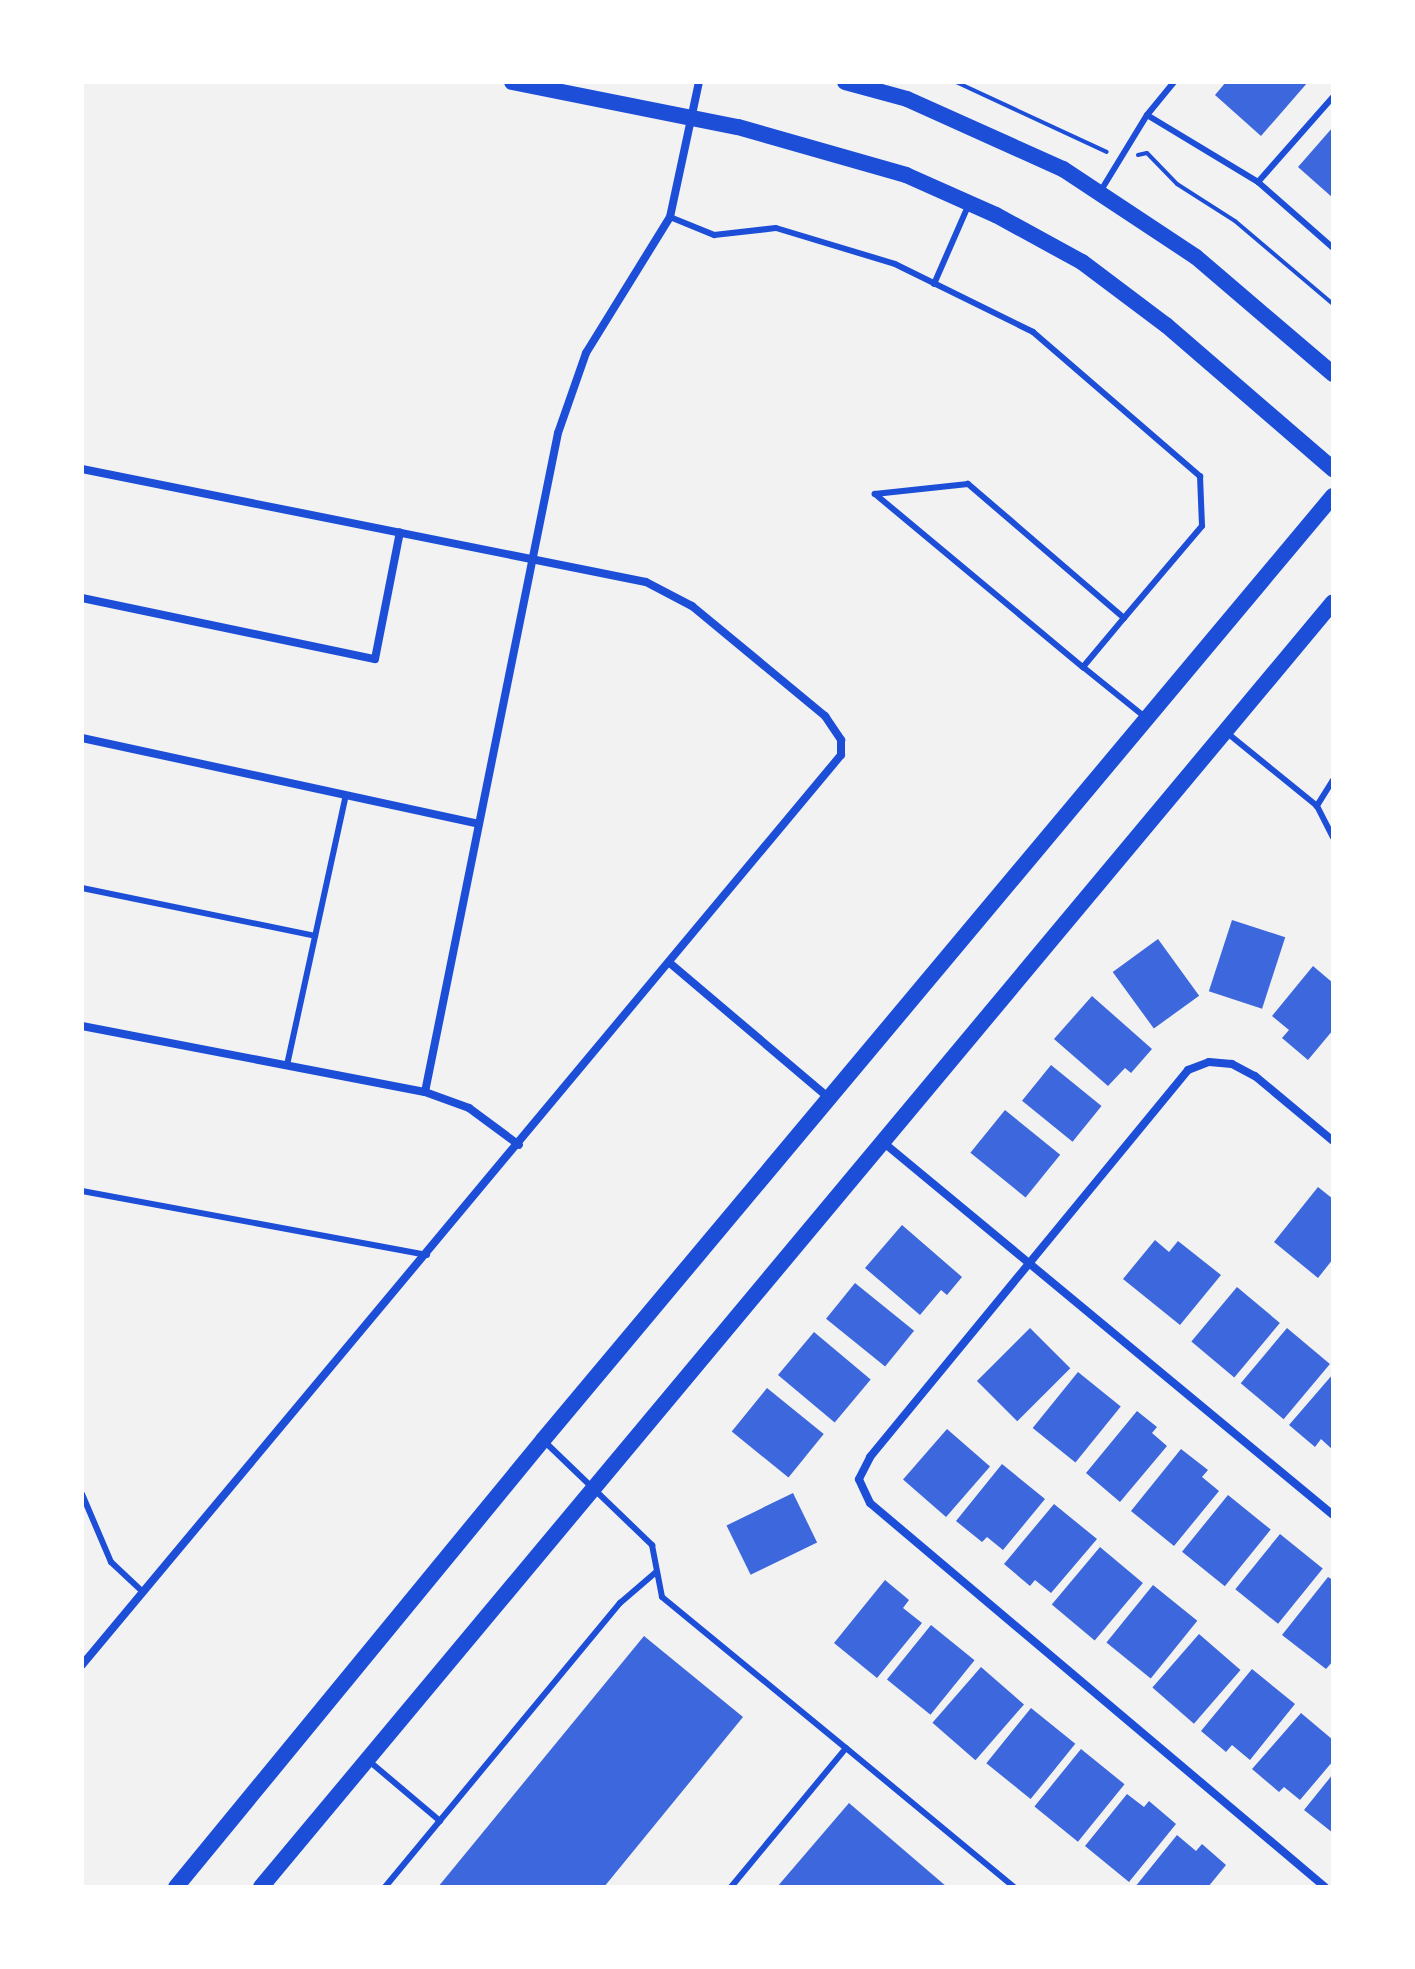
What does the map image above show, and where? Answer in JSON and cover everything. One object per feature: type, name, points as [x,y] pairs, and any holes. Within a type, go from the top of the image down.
[{"type":"main road","points":[[512,82],[693,118],[906,175],[970,203],[1082,262],[1166,325],[1333,469]]},
{"type":"main road","points":[[845,82],[921,105],[1063,169],[1196,257],[1333,374]]},
{"type":"main road","points":[[176,1887],[543,1440],[1333,496]]},
{"type":"main road","points":[[261,1887],[598,1489],[1333,602]]},
{"type":"street","points":[[425,1092],[558,433],[586,353],[670,217],[699,82]]},
{"type":"street","points":[[82,469],[533,559],[671,592],[825,716],[841,740],[833,771],[82,1665]]},
{"type":"street","points":[[82,598],[375,659],[400,532]]},
{"type":"street","points":[[82,738],[479,824]]},
{"type":"street","points":[[671,964],[830,1098]]},
{"type":"street","points":[[82,1026],[425,1092],[469,1108],[519,1145]]},
{"type":"street","points":[[1325,1887],[870,1503],[859,1479],[870,1457],[1188,1070],[1209,1062],[1232,1064],[1255,1076],[1333,1141]]},
{"type":"street","points":[[884,1143],[1333,1515]]},
{"type":"lane","points":[[1100,192],[1147,115],[1174,82]]},
{"type":"lane","points":[[1258,182],[1333,97]]},
{"type":"lane","points":[[1147,115],[1258,182],[1333,248]]},
{"type":"lane","points":[[934,284],[970,203]]},
{"type":"lane","points":[[670,217],[714,235],[776,228],[895,264],[1033,332],[1200,476],[1202,526],[1083,667]]},
{"type":"lane","points":[[1124,618],[968,484],[875,494],[1148,719]]},
{"type":"lane","points":[[1225,732],[1317,806],[1333,837]]},
{"type":"lane","points":[[1317,806],[1333,780]]},
{"type":"lane","points":[[287,1065],[346,795]]},
{"type":"lane","points":[[82,888],[315,936]]},
{"type":"lane","points":[[82,1191],[427,1255]]},
{"type":"lane","points":[[543,1440],[598,1489],[652,1545],[662,1597],[1014,1887]]},
{"type":"lane","points":[[82,1494],[111,1562],[143,1592]]},
{"type":"lane","points":[[385,1887],[620,1603],[656,1572]]},
{"type":"lane","points":[[731,1887],[846,1748]]},
{"type":"lane","points":[[368,1760],[440,1821]]},
{"type":"path","points":[[956,82],[1120,158],[1147,153],[1177,184],[1235,221],[1333,304]]},
{"type":"building","points":[[1226,82],[1308,82],[1261,136],[1215,95]]},
{"type":"building","points":[[1333,127],[1333,198],[1298,167]]},
{"type":"building","points":[[1232,920],[1285,937],[1262,1009],[1209,991]]},
{"type":"building","points":[[1158,939],[1199,996],[1154,1029],[1113,972]]},
{"type":"building","points":[[1313,966],[1333,983],[1333,1030],[1308,1060],[1282,1038],[1289,1030],[1272,1016]]},
{"type":"building","points":[[1092,996],[1152,1049],[1131,1073],[1125,1068],[1108,1086],[1054,1039]]},
{"type":"building","points":[[1051,1065],[1102,1106],[1073,1142],[1022,1101]]},
{"type":"building","points":[[1005,1110],[1060,1155],[1026,1197],[970,1153]]},
{"type":"building","points":[[1318,1187],[1333,1199],[1333,1259],[1318,1278],[1274,1242]]},
{"type":"building","points":[[902,1225],[962,1277],[947,1295],[941,1290],[920,1315],[865,1268]]},
{"type":"building","points":[[1155,1240],[1169,1252],[1178,1241],[1221,1275],[1180,1325],[1123,1279]]},
{"type":"building","points":[[855,1283],[914,1331],[885,1367],[826,1319]]},
{"type":"building","points":[[1237,1287],[1280,1323],[1234,1377],[1191,1341]]},
{"type":"building","points":[[1030,1328],[1070,1368],[1017,1421],[977,1381]]},
{"type":"building","points":[[1287,1328],[1330,1364],[1284,1419],[1241,1383]]},
{"type":"building","points":[[814,1332],[871,1380],[835,1422],[778,1375]]},
{"type":"building","points":[[1078,1372],[1121,1407],[1075,1463],[1033,1428]]},
{"type":"building","points":[[1333,1374],[1333,1450],[1321,1439],[1315,1447],[1289,1425]]},
{"type":"building","points":[[767,1388],[824,1434],[788,1477],[732,1432]]},
{"type":"building","points":[[1137,1411],[1157,1427],[1152,1433],[1167,1446],[1120,1502],[1086,1473]]},
{"type":"building","points":[[947,1429],[990,1466],[946,1517],[903,1480]]},
{"type":"building","points":[[1181,1449],[1208,1470],[1202,1477],[1219,1491],[1174,1546],[1131,1511]]},
{"type":"building","points":[[1002,1464],[1045,1499],[1003,1550],[987,1537],[982,1542],[956,1521]]},
{"type":"building","points":[[793,1493],[817,1542],[751,1575],[726,1525]]},
{"type":"building","points":[[1228,1495],[1271,1530],[1225,1586],[1182,1552]]},
{"type":"building","points":[[1054,1504],[1097,1539],[1051,1593],[1035,1580],[1030,1586],[1004,1564]]},
{"type":"building","points":[[1280,1534],[1323,1569],[1278,1624],[1235,1589]]},
{"type":"building","points":[[1100,1547],[1143,1583],[1095,1640],[1052,1604]]},
{"type":"building","points":[[1328,1577],[1333,1580],[1333,1661],[1326,1669],[1282,1635]]},
{"type":"building","points":[[885,1580],[909,1600],[903,1608],[922,1623],[877,1678],[834,1643]]},
{"type":"building","points":[[1153,1585],[1197,1621],[1151,1678],[1106,1643]]},
{"type":"building","points":[[931,1625],[975,1660],[930,1715],[887,1679]]},
{"type":"building","points":[[1199,1634],[1241,1670],[1194,1724],[1152,1688]]},
{"type":"building","points":[[644,1636],[743,1717],[604,1887],[438,1887]]},
{"type":"building","points":[[981,1667],[1024,1704],[975,1760],[932,1723]]},
{"type":"building","points":[[1252,1669],[1295,1704],[1250,1760],[1232,1745],[1226,1752],[1201,1731]]},
{"type":"building","points":[[1031,1708],[1075,1744],[1031,1799],[986,1763]]},
{"type":"building","points":[[1301,1713],[1333,1740],[1333,1761],[1300,1800],[1284,1787],[1279,1792],[1252,1769]]},
{"type":"building","points":[[1081,1749],[1125,1784],[1078,1842],[1034,1807]]},
{"type":"building","points":[[1333,1774],[1333,1833],[1304,1810]]},
{"type":"building","points":[[1127,1794],[1144,1807],[1149,1801],[1176,1824],[1129,1882],[1085,1846]]},
{"type":"building","points":[[849,1803],[947,1887],[777,1887]]},
{"type":"building","points":[[1177,1835],[1196,1851],[1202,1844],[1226,1865],[1208,1887],[1135,1887]]}]
